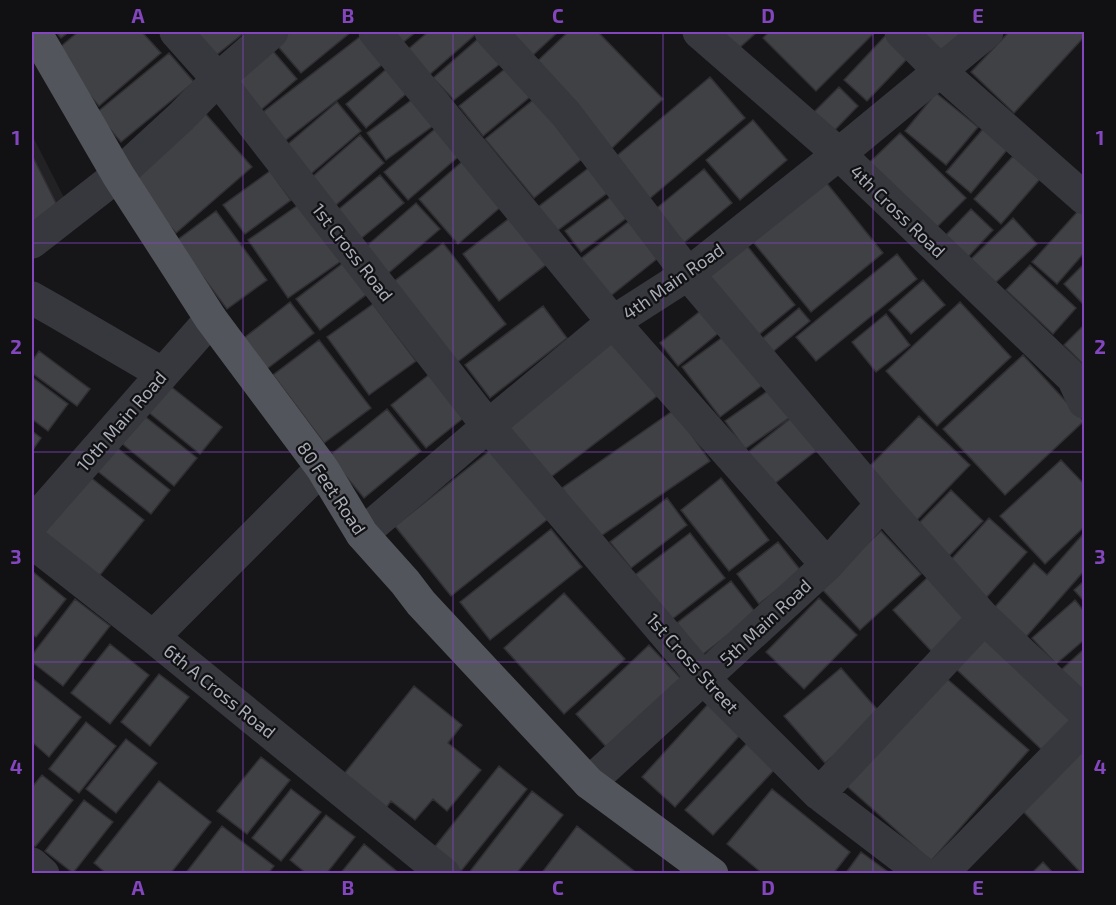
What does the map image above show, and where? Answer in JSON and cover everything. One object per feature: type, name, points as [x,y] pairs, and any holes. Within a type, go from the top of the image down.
[{"type":"main road","name":"80 Feet Road","points":[[35,32],[118,175],[212,319],[322,468],[362,534],[405,582],[420,603],[589,783],[712,873]]},
{"type":"street","name":"1st Cross Road","points":[[176,32],[218,79],[488,426]]},
{"type":"street","points":[[32,242],[118,175],[218,79],[272,32]]},
{"type":"street","points":[[375,32],[613,322],[827,565]]},
{"type":"street","points":[[491,32],[566,114],[688,274],[882,504],[984,618],[1084,712]]},
{"type":"street","name":"4th Cross Road","points":[[699,32],[839,154],[1073,378],[1084,402]]},
{"type":"street","points":[[901,32],[940,71],[1084,198]]},
{"type":"street","name":"4th Main Road","points":[[362,534],[613,322],[688,274],[987,32]]},
{"type":"street","points":[[32,298],[163,374]]},
{"type":"street","name":"10th Main Road","points":[[32,523],[212,319]]},
{"type":"street","name":"1st Cross Street","points":[[488,426],[703,678],[819,794],[924,873]]},
{"type":"street","name":"6th A Cross Road","points":[[322,468],[153,637],[444,873]]},
{"type":"street","name":"5th Main Road","points":[[589,783],[827,565],[882,504]]},
{"type":"street","points":[[32,542],[153,637]]},
{"type":"street","points":[[819,794],[984,618]]},
{"type":"street","points":[[941,873],[1084,728]]},
{"type":"street","points":[[32,864],[43,873]]},
{"type":"shaded area","points":[[32,135],[75,219],[32,251]]},
{"type":"building","points":[[56,32],[69,32],[61,38]]},
{"type":"building","points":[[78,32],[142,32],[161,53],[99,106],[53,53]]},
{"type":"building","points":[[185,32],[245,32],[209,61]]},
{"type":"building","points":[[289,32],[351,32],[301,73],[275,43]]},
{"type":"building","points":[[366,32],[392,57],[277,147],[254,119]]},
{"type":"building","points":[[390,32],[416,32],[401,44]]},
{"type":"building","points":[[428,32],[474,32],[476,34],[428,76],[406,51]]},
{"type":"building","points":[[505,32],[558,32],[530,58]]},
{"type":"building","points":[[568,32],[598,32],[663,99],[607,153],[527,71]]},
{"type":"building","points":[[719,32],[757,32],[737,50]]},
{"type":"building","points":[[769,32],[875,32],[816,91],[763,38]]},
{"type":"building","points":[[926,32],[969,32],[948,56],[923,34]]},
{"type":"building","points":[[1009,32],[1084,32],[1084,37],[1014,113],[971,72]]},
{"type":"building","points":[[886,35],[909,57],[867,101],[844,80]]},
{"type":"building","points":[[479,38],[501,63],[454,100],[433,78]]},
{"type":"building","points":[[273,51],[297,79],[255,115],[232,86]]},
{"type":"building","points":[[169,53],[194,82],[121,142],[96,113]]},
{"type":"building","points":[[391,65],[412,89],[366,128],[346,104]]},
{"type":"building","points":[[506,68],[530,97],[483,136],[459,106]]},
{"type":"building","points":[[710,77],[745,118],[648,200],[613,159]]},
{"type":"building","points":[[839,87],[858,106],[832,133],[813,113]]},
{"type":"building","points":[[544,91],[593,150],[534,198],[485,139]]},
{"type":"building","points":[[936,93],[978,127],[946,165],[905,131]]},
{"type":"building","points":[[417,96],[437,123],[386,160],[367,133]]},
{"type":"building","points":[[337,102],[361,131],[306,178],[281,150]]},
{"type":"building","points":[[204,112],[252,167],[176,233],[128,179]]},
{"type":"building","points":[[753,120],[787,160],[740,200],[706,160]]},
{"type":"building","points":[[442,123],[465,151],[408,200],[384,172]]},
{"type":"building","points":[[988,123],[1012,144],[971,193],[946,172]]},
{"type":"building","points":[[900,133],[966,198],[936,228],[869,163]]},
{"type":"building","points":[[360,135],[384,163],[328,212],[304,184]]},
{"type":"building","points":[[32,155],[59,209],[32,230]]},
{"type":"building","points":[[1013,156],[1040,179],[1001,224],[974,199]]},
{"type":"building","points":[[464,160],[503,205],[458,244],[419,199]]},
{"type":"building","points":[[591,166],[610,191],[557,231],[538,207]]},
{"type":"building","points":[[704,169],[732,203],[680,246],[652,212]]},
{"type":"building","points":[[270,171],[291,200],[245,234],[223,205]]},
{"type":"building","points":[[380,175],[404,203],[352,246],[328,218]]},
{"type":"building","points":[[821,176],[883,253],[811,312],[748,236]]},
{"type":"building","points":[[616,193],[632,214],[581,252],[565,231]]},
{"type":"building","points":[[301,203],[341,261],[288,298],[248,240]]},
{"type":"building","points":[[416,203],[440,229],[385,276],[362,250]]},
{"type":"building","points":[[971,209],[993,230],[968,257],[945,236]]},
{"type":"building","points":[[520,210],[556,257],[499,301],[463,254]]},
{"type":"building","points":[[1079,210],[1084,215],[1084,253],[1057,284],[1032,262]]},
{"type":"building","points":[[216,211],[267,280],[227,309],[176,241]]},
{"type":"building","points":[[633,218],[662,255],[608,298],[579,260]]},
{"type":"building","points":[[1013,218],[1037,244],[994,284],[971,259]]},
{"type":"building","points":[[744,242],[795,305],[756,337],[704,274]]},
{"type":"building","points":[[443,243],[506,324],[455,364],[392,283]]},
{"type":"building","points":[[897,254],[917,279],[816,361],[796,337]]},
{"type":"building","points":[[343,263],[367,294],[320,330],[296,299]]},
{"type":"building","points":[[1084,264],[1084,305],[1064,284]]},
{"type":"building","points":[[1030,265],[1076,308],[1053,334],[1006,290]]},
{"type":"building","points":[[923,280],[945,305],[911,334],[889,310]]},
{"type":"building","points":[[290,302],[314,333],[264,371],[240,341]]},
{"type":"building","points":[[960,302],[1011,357],[937,426],[886,371]]},
{"type":"building","points":[[373,304],[416,361],[369,395],[327,337]]},
{"type":"building","points":[[708,305],[726,327],[678,366],[660,343]]},
{"type":"building","points":[[543,306],[567,338],[490,398],[465,365]]},
{"type":"building","points":[[799,308],[810,321],[769,355],[758,342]]},
{"type":"building","points":[[886,314],[910,345],[876,372],[852,342]]},
{"type":"building","points":[[1084,325],[1084,365],[1064,345]]},
{"type":"building","points":[[727,334],[764,384],[720,417],[682,367]]},
{"type":"building","points":[[618,338],[661,393],[547,480],[504,425]]},
{"type":"building","points":[[319,340],[371,408],[324,443],[273,375]]},
{"type":"building","points":[[39,351],[90,389],[77,406],[32,373],[32,361]]},
{"type":"building","points":[[1023,355],[1084,421],[1005,495],[943,429]]},
{"type":"building","points":[[431,373],[466,416],[426,448],[391,405]]},
{"type":"building","points":[[32,377],[68,404],[48,431],[32,419]]},
{"type":"building","points":[[779,383],[799,411],[745,449],[725,421]]},
{"type":"building","points":[[169,385],[222,427],[200,454],[148,412]]},
{"type":"building","points":[[387,409],[421,451],[364,498],[329,456]]},
{"type":"building","points":[[674,410],[710,461],[598,538],[562,488]]},
{"type":"building","points":[[142,414],[197,458],[174,486],[120,442]]},
{"type":"building","points":[[796,414],[822,446],[773,485],[747,453]]},
{"type":"building","points":[[919,416],[970,465],[916,521],[864,472]]},
{"type":"building","points":[[32,431],[41,438],[32,451]]},
{"type":"building","points":[[115,446],[170,490],[151,514],[96,470]]},
{"type":"building","points":[[492,449],[548,519],[451,596],[395,526]]},
{"type":"building","points":[[1061,460],[1084,484],[1084,527],[1045,564],[1000,516]]},
{"type":"building","points":[[89,476],[144,520],[96,580],[41,536]]},
{"type":"building","points":[[721,478],[769,540],[729,571],[681,510]]},
{"type":"building","points":[[951,490],[983,521],[947,558],[915,527]]},
{"type":"building","points":[[667,498],[687,525],[631,568],[610,542]]},
{"type":"building","points":[[989,518],[1027,552],[986,598],[947,564]]},
{"type":"building","points":[[551,529],[582,567],[490,640],[460,602]]},
{"type":"building","points":[[881,531],[921,574],[860,630],[820,587]]},
{"type":"building","points":[[690,533],[725,578],[671,620],[635,575]]},
{"type":"building","points":[[1084,533],[1084,571],[1026,637],[994,608],[1034,563],[1047,575]]},
{"type":"building","points":[[778,542],[801,571],[759,604],[737,574]]},
{"type":"building","points":[[32,571],[66,599],[36,637],[32,634]]},
{"type":"building","points":[[929,576],[968,619],[932,652],[893,610]]},
{"type":"building","points":[[731,581],[756,613],[702,655],[677,623]]},
{"type":"building","points":[[1084,581],[1084,601],[1074,590]]},
{"type":"building","points":[[564,593],[625,659],[564,714],[504,648]]},
{"type":"building","points":[[819,598],[857,635],[804,689],[766,652]]},
{"type":"building","points":[[75,599],[110,626],[63,686],[32,662],[32,655]]},
{"type":"building","points":[[1075,600],[1084,611],[1084,640],[1056,664],[1032,638]]},
{"type":"building","points":[[985,638],[1071,720],[1042,750],[955,668]]},
{"type":"building","points":[[110,644],[149,675],[110,724],[71,693]]},
{"type":"building","points":[[649,645],[684,682],[610,751],[576,714]]},
{"type":"building","points":[[1084,649],[1084,698],[1061,670]]},
{"type":"building","points":[[841,668],[882,715],[825,763],[784,716]]},
{"type":"building","points":[[938,671],[1029,750],[931,861],[841,781]]},
{"type":"building","points":[[159,674],[189,697],[150,746],[121,722]]},
{"type":"building","points":[[32,678],[81,717],[49,757],[32,742]]},
{"type":"building","points":[[414,686],[462,725],[448,743],[481,770],[447,811],[433,799],[415,820],[391,801],[386,808],[344,774]]},
{"type":"building","points":[[709,703],[742,733],[675,807],[642,777]]},
{"type":"building","points":[[86,722],[116,746],[79,793],[49,769]]},
{"type":"building","points":[[126,739],[157,763],[116,813],[86,789]]},
{"type":"building","points":[[749,741],[777,767],[713,835],[685,810]]},
{"type":"building","points":[[1084,747],[1084,874],[1082,874],[1020,808]]},
{"type":"building","points":[[261,757],[290,780],[247,834],[217,811]]},
{"type":"building","points":[[499,766],[527,789],[461,871],[433,849]]},
{"type":"building","points":[[42,775],[73,800],[35,847],[32,844],[32,787]]},
{"type":"building","points":[[159,781],[211,822],[170,874],[107,874],[94,863]]},
{"type":"building","points":[[291,789],[321,812],[281,861],[252,838]]},
{"type":"building","points":[[772,789],[850,852],[833,874],[763,874],[727,844]]},
{"type":"building","points":[[532,791],[563,815],[516,874],[468,874]]},
{"type":"building","points":[[84,800],[113,822],[73,873],[45,851]]},
{"type":"building","points":[[326,815],[355,837],[326,874],[307,874],[290,860]]},
{"type":"building","points":[[222,826],[274,866],[268,874],[185,874]]},
{"type":"building","points":[[577,826],[638,874],[541,874]]},
{"type":"building","points":[[364,844],[400,874],[340,874]]},
{"type":"building","points":[[861,852],[891,874],[845,874]]},
{"type":"building","points":[[1043,862],[1054,874],[1031,874]]}]
